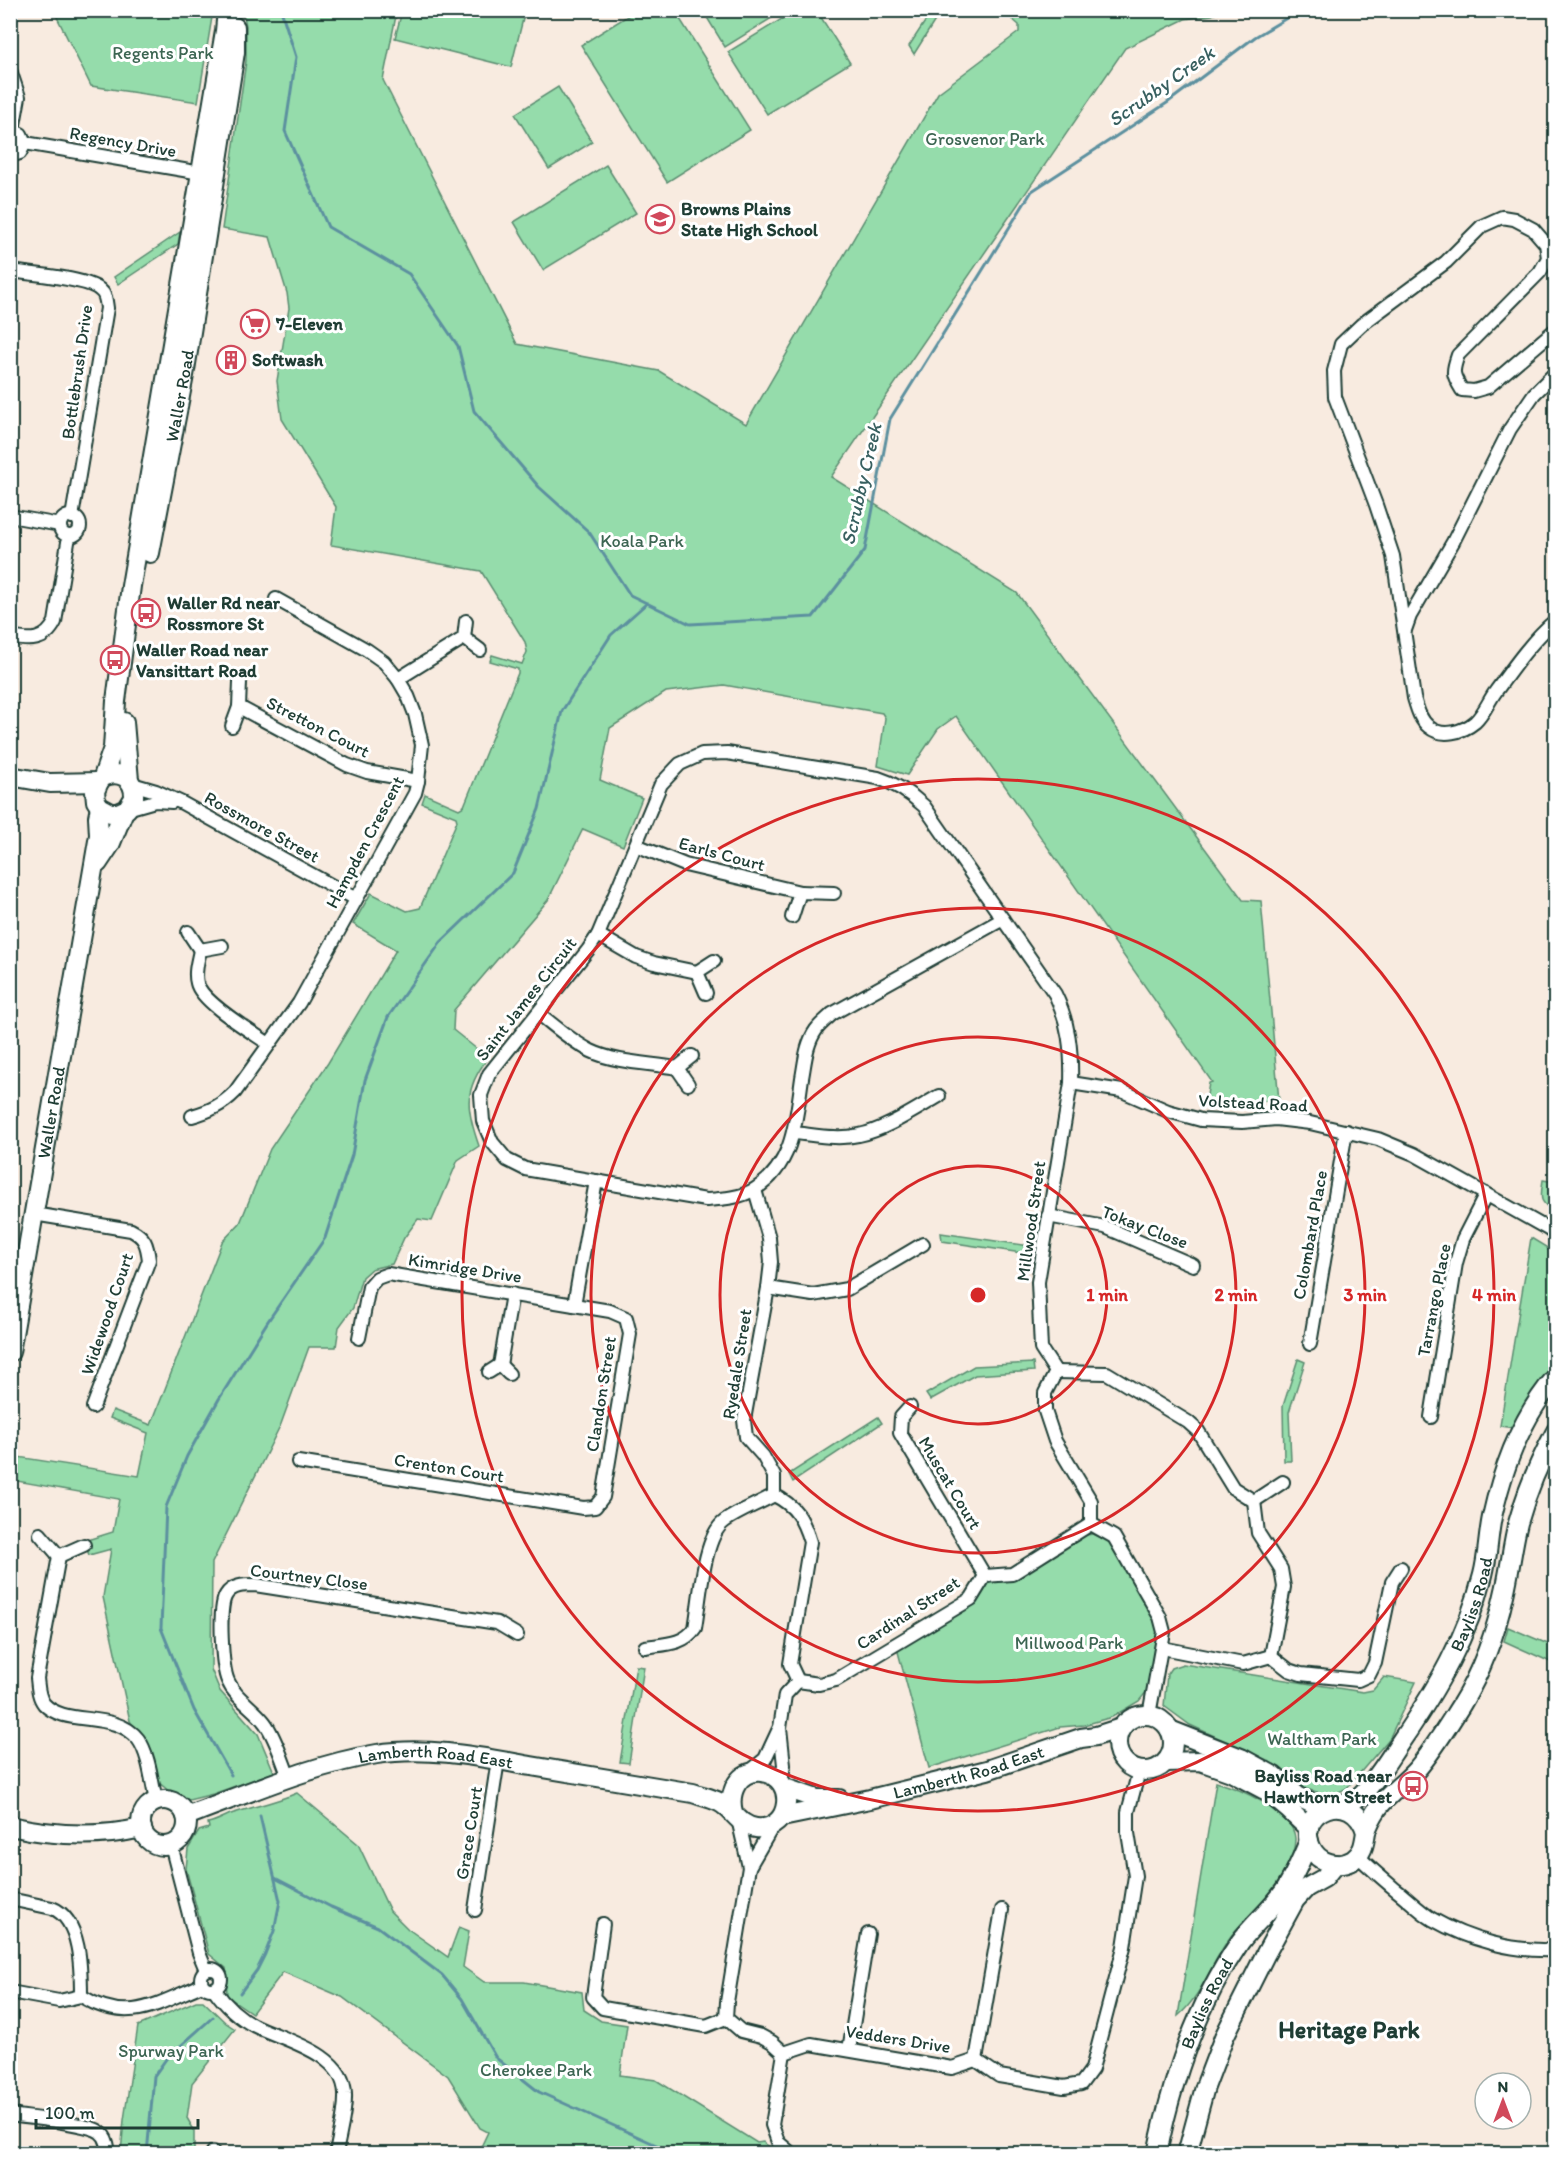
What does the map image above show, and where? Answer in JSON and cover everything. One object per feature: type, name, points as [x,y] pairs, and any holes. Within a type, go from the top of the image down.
[{"type":"street","name":"Waller Road","points":[[10,1352],[99,835],[98,804],[95,791],[113,748],[116,701],[131,586],[159,461],[185,370],[186,316],[208,175],[227,10]]},
{"type":"street","name":"Waller Road","points":[[208,175],[235,52],[232,10]]},
{"type":"street","points":[[10,70],[18,97],[12,130],[21,134],[25,143],[20,153],[10,156]]},
{"type":"street","name":"Regency Drive","points":[[25,143],[208,175]]},
{"type":"street","points":[[1556,329],[1488,387],[1474,391],[1462,390],[1455,380],[1453,371],[1458,355],[1539,272],[1548,258],[1546,244],[1533,229],[1514,219],[1502,217],[1482,226],[1446,262],[1361,325],[1341,344],[1334,370],[1335,397],[1393,556],[1414,698],[1421,717],[1429,728],[1448,733],[1460,731],[1476,721],[1543,630],[1556,620]]},
{"type":"street","name":"Bottlebrush Drive","points":[[10,271],[89,283],[101,290],[105,297],[107,308],[72,517]]},
{"type":"street","points":[[1403,634],[1410,616],[1453,542],[1510,429],[1534,394],[1556,372]]},
{"type":"street","name":"Waller Road","points":[[92,872],[110,845],[125,810],[134,798],[124,736],[123,699],[159,461]]},
{"type":"street","points":[[10,516],[60,525]]},
{"type":"street","points":[[72,517],[80,526],[77,532],[69,536],[63,534],[60,525],[63,519],[72,517]]},
{"type":"street","points":[[10,637],[36,639],[43,637],[51,630],[55,622],[69,536]]},
{"type":"street","name":"Hampden Crescent","points":[[192,1116],[224,1103],[235,1092],[298,1003],[415,793],[418,782],[422,745],[419,728],[408,696],[398,679],[384,662],[367,650],[276,599]]},
{"type":"street","points":[[464,638],[466,621]]},
{"type":"street","points":[[398,679],[464,638]]},
{"type":"street","points":[[464,638],[480,650]]},
{"type":"street","name":"Stretton Court","points":[[232,726],[239,706],[240,682]]},
{"type":"street","name":"Stretton Court","points":[[239,706],[347,765],[368,772],[418,782]]},
{"type":"street","name":"Saint James Circuit","points":[[755,1190],[733,1197],[706,1200],[525,1169],[507,1160],[492,1142],[483,1121],[481,1095],[489,1074],[598,935],[661,784],[680,764],[702,754],[727,753],[878,778],[896,784],[924,806],[1055,994],[1064,1012],[1072,1060],[1071,1083]]},
{"type":"street","points":[[10,776],[50,783],[101,780],[117,774],[131,782]]},
{"type":"street","name":"Rossmore Street","points":[[131,782],[182,803],[356,899]]},
{"type":"street","points":[[50,783],[98,804],[111,813],[125,810]]},
{"type":"street","name":"Rossmore Street","points":[[125,810],[155,801],[182,803]]},
{"type":"street","name":"Earls Court","points":[[636,845],[685,865],[800,892],[834,893]]},
{"type":"street","points":[[792,917],[800,892]]},
{"type":"street","points":[[755,1190],[782,1162],[794,1133],[806,1051],[816,1030],[832,1014],[1003,919]]},
{"type":"street","points":[[188,932],[200,950],[196,974],[197,985],[205,998],[269,1044]]},
{"type":"street","points":[[598,935],[636,957],[654,963],[698,972],[714,961]]},
{"type":"street","points":[[200,950],[222,946]]},
{"type":"street","points":[[698,972],[706,993]]},
{"type":"street","points":[[538,1013],[574,1041],[592,1051],[611,1057],[677,1068],[688,1084]]},
{"type":"street","points":[[677,1068],[692,1056]]},
{"type":"street","name":"Volstead Road","points":[[1071,1083],[1122,1091],[1168,1111],[1201,1120],[1242,1122],[1276,1119],[1310,1123],[1378,1139],[1414,1154],[1556,1235]]},
{"type":"street","name":"Millwood Street","points":[[1056,1372],[1041,1349],[1038,1281],[1071,1083]]},
{"type":"street","points":[[794,1133],[840,1137],[860,1135],[876,1130],[939,1096]]},
{"type":"street","name":"Colombard Place","points":[[1310,1344],[1346,1131]]},
{"type":"street","points":[[574,1305],[596,1181]]},
{"type":"street","name":"Ryedale Street","points":[[755,1190],[769,1238],[771,1262],[744,1420],[746,1437],[764,1456],[774,1476],[774,1495]]},
{"type":"street","name":"Tarrango Place","points":[[1431,1417],[1456,1263],[1463,1239],[1486,1194]]},
{"type":"street","name":"Widewood Court","points":[[34,1215],[130,1230],[143,1236],[148,1248],[149,1260],[93,1407]]},
{"type":"street","name":"Tokay Close","points":[[1048,1216],[1105,1227],[1193,1265]]},
{"type":"street","points":[[768,1288],[813,1295],[847,1289],[923,1244]]},
{"type":"street","name":"Kimridge Drive","points":[[359,1338],[369,1287],[377,1278],[388,1274],[574,1305]]},
{"type":"street","points":[[489,1372],[505,1369],[512,1294]]},
{"type":"street","name":"Clandon Street","points":[[574,1305],[610,1311],[626,1318],[630,1334],[603,1497],[595,1507]]},
{"type":"street","points":[[1254,1501],[1233,1488],[1198,1431],[1188,1422],[1107,1373],[1056,1372],[1045,1393],[1045,1411],[1055,1441],[1091,1501],[1091,1524],[1114,1537],[1161,1617],[1164,1632],[1149,1715],[1164,1723],[1170,1730],[1241,1758],[1274,1776],[1300,1798],[1332,1808],[1349,1809],[1364,1822],[1366,1832]]},
{"type":"street","name":"Bayliss Road","points":[[1157,2154],[1178,2072],[1193,2031],[1241,1941],[1285,1891],[1296,1871],[1317,1814],[1358,1797],[1375,1779],[1419,1715],[1452,1658],[1471,1613],[1483,1574],[1492,1517],[1505,1468],[1521,1430],[1547,1387],[1556,1377]]},
{"type":"street","name":"Muscat Court","points":[[910,1407],[902,1417],[900,1432],[985,1576]]},
{"type":"street","name":"Bayliss Road","points":[[1187,2154],[1205,2087],[1224,2037],[1264,1955],[1295,1900],[1306,1888],[1324,1878],[1335,1864],[1351,1861],[1358,1856],[1377,1809],[1416,1769],[1441,1737],[1463,1701],[1480,1665],[1504,1597],[1517,1526],[1528,1489],[1556,1431]]},
{"type":"street","name":"Crenton Court","points":[[298,1461],[583,1508],[595,1507]]},
{"type":"street","points":[[1254,1501],[1284,1482]]},
{"type":"street","points":[[645,1647],[682,1641],[695,1628],[709,1545],[723,1522],[774,1495],[789,1502],[805,1524],[810,1542],[790,1664],[798,1681],[785,1695],[780,1728],[784,1765],[783,1785],[788,1802],[749,1866],[726,2018]]},
{"type":"street","points":[[1254,1501],[1258,1533],[1281,1569],[1284,1587],[1271,1656]]},
{"type":"street","name":"Cardinal Street","points":[[798,1681],[819,1684],[836,1680],[970,1599],[985,1576],[1012,1574],[1091,1524]]},
{"type":"street","points":[[40,1534],[59,1556]]},
{"type":"street","points":[[59,1556],[84,1545]]},
{"type":"street","points":[[59,1556],[37,1678],[39,1693],[44,1704],[58,1713],[120,1725],[132,1732],[145,1753],[156,1801]]},
{"type":"street","points":[[1271,1656],[1289,1670],[1301,1674],[1358,1680],[1369,1675],[1375,1663],[1392,1582],[1401,1568]]},
{"type":"street","name":"Courtney Close","points":[[290,1777],[267,1725],[231,1688],[227,1680],[222,1661],[223,1602],[231,1590],[244,1585],[255,1585],[382,1604],[497,1623],[517,1635]]},
{"type":"street","points":[[1162,1648],[1243,1664],[1271,1656]]},
{"type":"street","name":"Lamberth Road East","points":[[778,1821],[987,1770],[1121,1728],[1133,1718],[1149,1715]]},
{"type":"street","points":[[749,1866],[731,1796],[743,1777],[765,1759],[780,1728]]},
{"type":"street","points":[[1118,1754],[1116,1745],[1121,1728]]},
{"type":"street","points":[[1002,1910],[976,2060],[999,2076],[1064,2087],[1081,2084],[1092,2069],[1124,1947],[1135,1876],[1128,1833],[1128,1812],[1138,1771],[1154,1770],[1166,1762],[1173,1747],[1170,1730]]},
{"type":"street","name":"Lamberth Road East","points":[[1066,1744],[1098,1746],[1118,1754],[1130,1768],[1138,1771]]},
{"type":"street","name":"Lamberth Road East","points":[[186,1816],[339,1761],[379,1754],[416,1752],[458,1754],[693,1792],[720,1802],[736,1816]]},
{"type":"street","name":"Grace Court","points":[[475,1910],[498,1760]]},
{"type":"street","points":[[1166,1762],[1200,1761],[1231,1772],[1265,1790],[1288,1809],[1309,1835],[1312,1850],[1318,1857],[1335,1864]]},
{"type":"street","points":[[743,1777],[756,1772],[765,1772],[774,1776],[783,1785]]},
{"type":"street","name":"Lamberth Road East","points":[[693,1792],[722,1789],[743,1777]]},
{"type":"street","name":"Lamberth Road East","points":[[783,1785],[818,1799],[870,1799]]},
{"type":"street","points":[[156,1801],[171,1801],[177,1804],[186,1816],[187,1823],[183,1837],[171,1845],[163,1846],[149,1841],[141,1828],[144,1812],[156,1801]]},
{"type":"street","points":[[736,1816],[745,1825],[755,1828],[765,1828],[778,1821]]},
{"type":"street","points":[[10,1826],[59,1834],[98,1835],[141,1828]]},
{"type":"street","points":[[171,1845],[199,1953],[206,1970]]},
{"type":"street","points":[[1358,1856],[1368,1867],[1430,1918],[1466,1935],[1498,1945],[1535,1951],[1556,1950]]},
{"type":"street","points":[[10,1899],[52,1908],[67,1918],[78,1950],[81,1996]]},
{"type":"street","points":[[603,1924],[593,1997],[603,2008],[706,2026],[726,2018]]},
{"type":"street","points":[[849,2050],[868,1934]]},
{"type":"street","points":[[10,1992],[59,2001],[81,1996],[98,2007],[127,2011],[220,1984],[220,1975],[214,1970],[206,1970]]},
{"type":"street","points":[[206,1970],[201,1977],[208,1987],[240,2017],[255,2026],[301,2045],[330,2063],[338,2072],[345,2094],[336,2154]]},
{"type":"street","points":[[726,2018],[741,2031],[761,2036],[772,2042],[784,2054],[772,2125],[778,2142],[792,2154]]},
{"type":"street","name":"Vedders Drive","points":[[784,2054],[811,2044],[952,2068],[976,2060]]},
{"type":"street","points":[[10,2115],[99,2131],[106,2140],[109,2154]]},
{"type":"green space","points":[[402,10],[525,11],[511,67],[395,38]]},
{"type":"green space","points":[[637,10],[675,11],[750,130],[667,182],[581,45]]},
{"type":"green space","name":"Regents Park","points":[[54,11],[213,11],[198,102],[91,86]]},
{"type":"green space","name":"Koala Park","points":[[243,11],[397,11],[383,80],[517,344],[659,371],[746,424],[938,93],[1019,32],[1019,25],[1003,11],[1222,11],[1185,19],[1125,48],[831,477],[1017,593],[1243,900],[1261,901],[1279,1101],[1206,1101],[1209,1083],[1212,1082],[956,716],[938,729],[907,775],[878,766],[885,718],[882,713],[724,685],[666,692],[610,728],[600,780],[642,798],[623,846],[583,829],[548,900],[454,1010],[453,1030],[488,1058],[474,1080],[469,1100],[471,1121],[479,1146],[458,1160],[432,1221],[418,1219],[404,1238],[392,1264],[371,1269],[362,1277],[353,1308],[339,1327],[336,1347],[309,1347],[281,1424],[212,1563],[211,1669],[220,1691],[258,1734],[274,1772],[213,1794],[189,1800],[170,1792],[157,1781],[150,1749],[130,1721],[103,1597],[111,1549],[89,1555],[84,1541],[113,1532],[119,1499],[11,1480],[12,1456],[139,1476],[148,1433],[110,1418],[113,1410],[151,1425],[222,1242],[240,1223],[270,1149],[328,1063],[396,950],[353,924],[371,893],[407,911],[420,908],[457,821],[456,817],[422,803],[425,794],[459,809],[464,806],[518,673],[518,669],[490,661],[492,655],[522,664],[527,652],[525,642],[481,571],[331,545],[336,507],[282,419],[277,381],[289,308],[287,293],[270,237],[222,229],[246,61],[246,26]]},
{"type":"green space","points":[[703,11],[783,11],[725,47]]},
{"type":"green space","points":[[795,11],[817,11],[850,63],[767,114],[728,52]]},
{"type":"green space","points":[[932,11],[941,11],[914,54],[909,46]]},
{"type":"green space","points":[[558,87],[592,142],[549,169],[515,114]]},
{"type":"green space","points":[[606,165],[636,213],[543,270],[514,222]]},
{"type":"green space","points":[[180,232],[178,244],[118,284],[114,277]]},
{"type":"green space","points":[[1543,1180],[1555,1182],[1555,1213],[1542,1200]]},
{"type":"green space","points":[[941,1233],[1030,1246],[1029,1254],[942,1241]]},
{"type":"green space","points":[[1531,1238],[1546,1247],[1555,1257],[1555,1362],[1540,1382],[1514,1428],[1500,1426]]},
{"type":"green space","points":[[1298,1359],[1305,1362],[1289,1412],[1291,1461],[1284,1461],[1283,1406]]},
{"type":"green space","points":[[1033,1363],[1034,1371],[975,1375],[930,1400],[926,1394],[974,1366]]},
{"type":"green space","points":[[878,1417],[882,1423],[793,1482],[789,1474]]},
{"type":"green space","name":"Millwood Park","points":[[1093,1534],[1109,1541],[1114,1546],[1157,1621],[1159,1630],[1147,1691],[1139,1701],[1112,1717],[1084,1725],[1060,1727],[929,1768],[897,1648],[987,1582],[1015,1578],[1086,1535]]},
{"type":"green space","points":[[1508,1627],[1555,1647],[1555,1664],[1504,1641]]},
{"type":"green space","name":"Waltham Park","points":[[1183,1664],[1363,1692],[1373,1690],[1384,1677],[1416,1682],[1389,1739],[1347,1788],[1331,1796],[1306,1789],[1267,1760],[1190,1725],[1164,1706],[1167,1674],[1171,1668]]},
{"type":"green space","points":[[636,1666],[644,1667],[629,1763],[620,1762]]},
{"type":"green space","name":"Waltham Park","points":[[1216,1782],[1250,1795],[1275,1810],[1292,1828],[1295,1838],[1294,1846],[1289,1862],[1274,1887],[1231,1936],[1194,1998],[1178,2016]]},
{"type":"green space","name":"Cherokee Park","points":[[297,1793],[358,1844],[390,1911],[408,1929],[448,1957],[459,1927],[469,1931],[463,1967],[484,1982],[524,1982],[582,1992],[584,2010],[601,2021],[627,2025],[620,2075],[656,2080],[757,2143],[763,2142],[777,2153],[481,2153],[479,2151],[488,2132],[480,2128],[448,2076],[342,1997],[283,1972],[252,2013],[227,1996],[226,1968],[209,1954],[186,1869],[188,1849],[199,1831],[209,1828],[208,1823]]},
{"type":"green space","name":"Spurway Park","points":[[196,2001],[203,2001],[235,2029],[192,2083],[187,2118],[194,2130],[194,2153],[121,2153],[138,2026]]},
{"type":"waterway","name":"Scrubby Creek","points":[[281,10],[296,57],[285,131],[328,227],[409,274],[458,346],[474,411],[539,487],[589,532],[630,595],[690,624],[813,617],[865,550],[890,419],[1032,191],[1167,103],[1255,37],[1300,10]]},
{"type":"waterway","points":[[231,1775],[194,1710],[161,1628],[166,1507],[187,1456],[219,1399],[268,1321],[325,1238],[352,1155],[365,1080],[388,1017],[441,942],[513,873],[539,809],[562,711],[611,635],[647,603]]},
{"type":"waterway","points":[[240,1993],[257,1970],[265,1954],[274,1931],[280,1901],[260,1816]]},
{"type":"waterway","points":[[275,1878],[331,1907],[378,1927],[442,1975],[462,1999],[496,2058],[539,2092],[663,2148],[671,2154]]},
{"type":"waterway","points":[[147,2154],[154,2076],[166,2059],[213,2017]]},
{"type":"place","name":"Browns Plains State High School","points":[[660,219]]},
{"type":"place","name":"7-Eleven","points":[[255,324]]},
{"type":"place","name":"Softwash","points":[[231,360]]},
{"type":"place","name":"Waller Rd near Rossmore St","points":[[146,613]]},
{"type":"place","name":"Waller Road near Vansittart Road","points":[[115,660]]},
{"type":"place","name":"Bayliss Road near Hawthorn Street","points":[[1413,1786]]},
{"type":"district","name":"Heritage Park","points":[[1349,2029]]},
{"type":"park label","name":"Grosvenor Park","points":[[985,139]]}]
